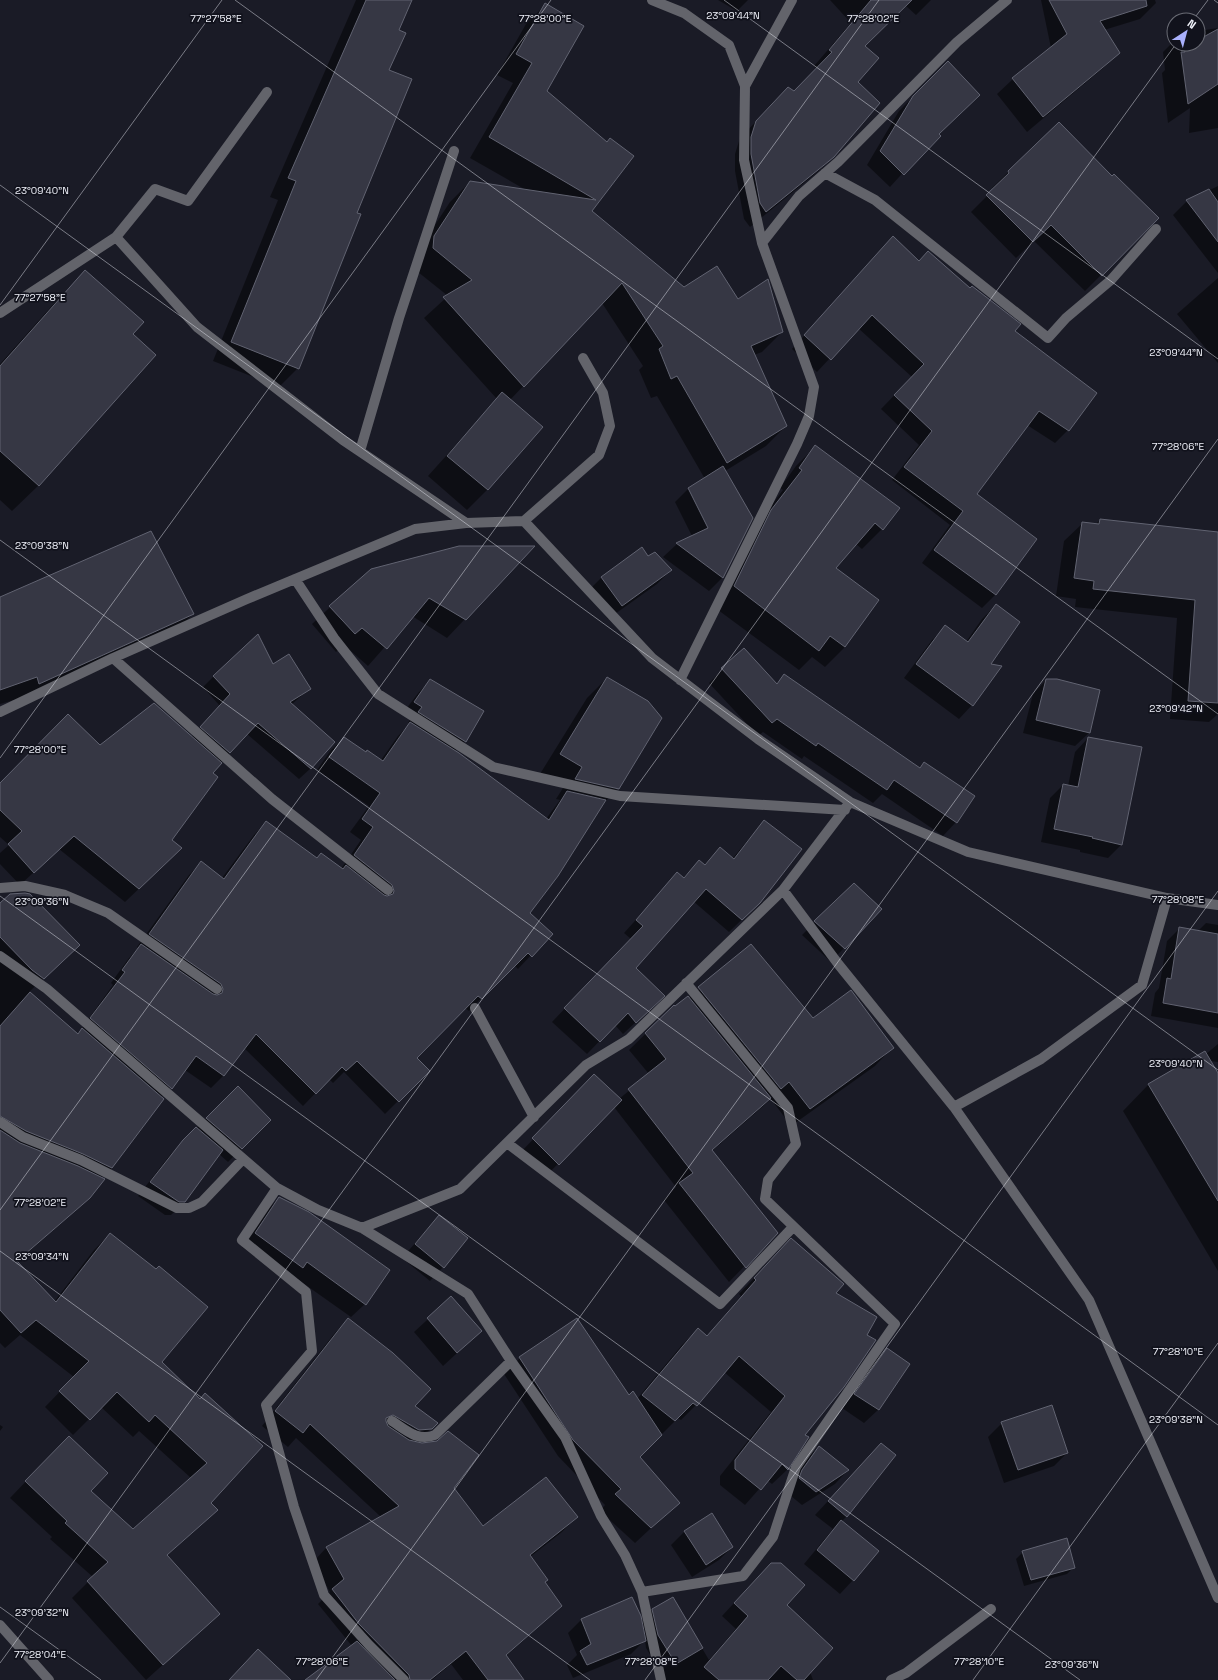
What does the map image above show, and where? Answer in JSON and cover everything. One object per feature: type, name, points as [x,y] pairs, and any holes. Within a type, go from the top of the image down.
[{"type":"street","points":[[652,0],[684,12],[729,45],[745,86],[744,160],[762,243],[814,386],[809,416],[680,680]]},
{"type":"street","points":[[745,86],[792,0]]},
{"type":"street","points":[[762,243],[799,196],[825,173],[957,42],[1007,0]]},
{"type":"street","points":[[0,313],[116,237],[155,189],[188,201],[267,92]]},
{"type":"street","points":[[360,451],[399,318],[454,152]]},
{"type":"street","points":[[825,173],[875,200],[1048,338],[1066,318],[1111,280],[1156,229]]},
{"type":"street","points":[[116,237],[197,327],[343,440],[466,523]]},
{"type":"street","points":[[0,712],[113,658],[415,529],[466,523],[524,521],[599,455],[610,426],[603,393],[583,358]]},
{"type":"street","points":[[524,521],[652,658],[847,806],[968,852],[1167,898],[1218,905]]},
{"type":"street","points":[[295,579],[334,638],[378,694],[493,767],[620,796],[847,806]]},
{"type":"street","points":[[113,658],[272,799],[388,890]]},
{"type":"street","points":[[362,1228],[460,1189],[586,1065],[629,1039],[783,890],[847,806]]},
{"type":"street","points":[[0,888],[25,886],[65,895],[108,913],[217,989]]},
{"type":"street","points":[[783,890],[839,965],[954,1107],[1090,1300],[1218,1598]]},
{"type":"street","points":[[954,1107],[1041,1059],[1142,985],[1167,898]]},
{"type":"street","points":[[0,956],[47,989],[243,1160],[278,1188],[318,1210],[362,1228],[468,1294],[511,1361],[565,1437],[601,1516],[625,1555],[642,1592],[661,1680]]},
{"type":"street","points":[[642,1592],[743,1576],[773,1537],[796,1467],[894,1324],[765,1199],[768,1180],[796,1144],[788,1108],[686,983]]},
{"type":"street","points":[[475,1008],[534,1117]]},
{"type":"street","points":[[0,1122],[23,1137],[81,1160],[178,1208],[189,1208],[202,1202],[243,1160]]},
{"type":"street","points":[[507,1143],[720,1304],[794,1227]]},
{"type":"street","points":[[278,1188],[242,1240],[306,1292],[312,1351],[266,1405],[294,1507],[324,1595],[369,1645],[404,1680]]},
{"type":"street","points":[[392,1421],[416,1437],[427,1438],[434,1435],[511,1361]]},
{"type":"street","points":[[891,1680],[906,1673],[991,1609]]},
{"type":"street","points":[[0,1625],[49,1680]]},
{"type":"building","points":[[366,0],[412,0],[399,30],[406,33],[389,70],[412,79],[357,213],[361,214],[299,369],[231,342],[296,181],[288,178]]},
{"type":"building","points":[[871,0],[912,0],[865,46],[879,58],[858,82],[880,103],[834,157],[766,212],[760,203],[751,154],[751,137],[756,121],[788,87],[794,91],[832,52],[829,50]]},
{"type":"building","points":[[1049,0],[1146,0],[1147,6],[1100,21],[1120,53],[1043,117],[1012,78],[1067,34]]},
{"type":"building","points":[[545,3],[584,26],[547,91],[607,142],[610,138],[634,156],[592,211],[684,287],[717,266],[738,299],[768,279],[783,332],[751,346],[787,426],[727,463],[677,376],[671,379],[659,349],[663,346],[622,283],[524,387],[443,297],[472,280],[433,248],[434,236],[470,181],[596,200],[489,137],[532,63],[516,54]]},
{"type":"building","points":[[1218,29],[1218,84],[1188,104],[1181,52],[1206,52],[1206,36]]},
{"type":"building","points":[[948,61],[980,95],[939,134],[941,136],[904,175],[880,151],[913,96]]},
{"type":"building","points":[[1059,122],[1112,176],[1114,174],[1159,218],[1102,276],[1051,225],[1033,242],[986,195],[1009,173],[1008,171]]},
{"type":"building","points":[[1209,189],[1218,202],[1218,242],[1186,200]]},
{"type":"building","points":[[893,236],[919,261],[928,251],[970,288],[972,286],[1021,324],[1015,331],[1097,393],[1069,431],[1039,411],[977,494],[1037,539],[996,595],[934,550],[963,511],[904,467],[932,431],[894,395],[924,364],[872,315],[831,360],[804,335]]},
{"type":"building","points":[[85,270],[144,322],[133,334],[156,355],[39,486],[0,451],[0,366]]},
{"type":"building","points":[[502,392],[543,427],[488,490],[447,456]]},
{"type":"building","points":[[815,445],[900,508],[883,530],[875,523],[836,568],[879,600],[845,647],[830,636],[819,651],[734,586],[771,510],[802,470],[799,468]]},
{"type":"building","points":[[723,466],[753,518],[723,578],[676,543],[708,528],[688,488]]},
{"type":"building","points":[[1100,519],[1218,532],[1218,703],[1188,701],[1195,600],[1093,589],[1094,581],[1074,578],[1082,522],[1099,524]]},
{"type":"building","points":[[151,531],[194,614],[39,684],[37,677],[0,690],[0,597]]},
{"type":"building","points":[[459,546],[535,546],[466,620],[429,598],[387,649],[362,628],[355,634],[329,606],[371,569]]},
{"type":"building","points":[[642,547],[648,556],[655,552],[672,570],[622,606],[601,577]]},
{"type":"building","points":[[996,604],[1020,622],[991,664],[1002,666],[973,706],[916,664],[945,625],[968,642]]},
{"type":"building","points":[[258,634],[273,664],[289,654],[311,689],[290,702],[335,742],[311,769],[258,723],[230,753],[200,727],[230,694],[213,676]]},
{"type":"building","points":[[744,648],[777,684],[784,674],[920,768],[924,762],[975,796],[957,823],[894,780],[887,790],[818,743],[816,746],[777,719],[772,723],[721,668]]},
{"type":"building","points":[[607,677],[648,701],[662,718],[619,789],[575,779],[582,767],[560,754]]},
{"type":"building","points":[[430,679],[484,711],[466,742],[418,712],[422,707],[414,702]]},
{"type":"building","points":[[1046,679],[1057,679],[1100,690],[1090,733],[1036,720]]},
{"type":"building","points":[[154,703],[222,763],[213,773],[218,777],[172,840],[182,848],[139,889],[74,836],[34,873],[8,844],[22,831],[0,810],[0,783],[68,714],[100,745]]},
{"type":"building","points":[[410,722],[459,753],[549,820],[567,791],[606,800],[558,876],[530,913],[553,934],[532,957],[528,953],[482,999],[478,996],[417,1058],[430,1071],[399,1102],[357,1061],[346,1071],[342,1067],[316,1094],[256,1034],[224,1076],[196,1056],[172,1089],[90,1018],[125,972],[122,970],[141,944],[213,994],[217,995],[222,993],[223,989],[221,984],[149,934],[201,861],[224,879],[266,821],[317,858],[321,853],[343,869],[346,865],[384,895],[387,896],[393,894],[394,891],[392,885],[354,855],[373,827],[362,819],[380,793],[329,757],[344,737],[366,752],[367,750],[383,761]]},
{"type":"building","points":[[1088,737],[1142,747],[1122,845],[1054,829],[1063,784],[1078,787]]},
{"type":"building","points":[[764,820],[802,849],[760,903],[742,920],[706,889],[636,968],[665,996],[636,1023],[628,1013],[600,1042],[564,1008],[643,926],[636,920],[677,872],[684,878],[699,860],[705,865],[720,847],[734,859]]},
{"type":"building","points":[[854,883],[882,909],[845,949],[814,921]]},
{"type":"building","points":[[10,894],[30,894],[80,945],[44,979],[32,970],[0,937],[0,903]]},
{"type":"building","points":[[1179,927],[1218,934],[1218,1013],[1163,1003],[1167,978],[1171,979]]},
{"type":"building","points":[[751,944],[813,1018],[851,990],[894,1048],[810,1109],[789,1082],[781,1089],[698,987]]},
{"type":"building","points":[[30,992],[78,1034],[82,1028],[164,1099],[112,1168],[83,1154],[26,1131],[0,1116],[0,1026]]},
{"type":"building","points":[[688,996],[771,1098],[712,1150],[778,1233],[746,1268],[679,1183],[693,1173],[628,1089],[666,1059],[645,1033],[674,1005],[675,1006]]},
{"type":"building","points":[[1205,1051],[1218,1073],[1218,1201],[1148,1084]]},
{"type":"building","points":[[594,1074],[622,1100],[559,1165],[532,1138]]},
{"type":"building","points":[[238,1086],[271,1120],[242,1149],[206,1118]]},
{"type":"building","points":[[196,1127],[223,1150],[185,1202],[179,1202],[150,1182],[183,1140]]},
{"type":"building","points":[[0,1130],[20,1143],[78,1166],[105,1179],[90,1198],[17,1261],[56,1302],[110,1233],[156,1269],[159,1266],[208,1307],[162,1362],[200,1399],[205,1393],[263,1446],[211,1503],[218,1510],[167,1555],[220,1614],[163,1665],[87,1581],[108,1562],[65,1523],[67,1521],[25,1481],[69,1436],[108,1473],[91,1491],[133,1529],[207,1463],[155,1415],[149,1422],[117,1392],[90,1420],[59,1391],[89,1361],[36,1320],[21,1333],[0,1310]]},
{"type":"building","points":[[279,1197],[309,1212],[390,1270],[366,1305],[307,1262],[303,1268],[255,1233]]},
{"type":"building","points":[[439,1215],[468,1238],[444,1268],[415,1244]]},
{"type":"building","points":[[791,1238],[844,1284],[836,1293],[877,1317],[867,1335],[876,1340],[844,1387],[805,1435],[809,1437],[788,1470],[782,1464],[761,1490],[735,1469],[735,1460],[785,1396],[739,1356],[697,1406],[693,1403],[675,1421],[642,1395],[698,1328],[707,1336],[756,1280],[754,1278]]},
{"type":"building","points":[[451,1296],[482,1331],[457,1353],[427,1318]]},
{"type":"building","points":[[348,1318],[393,1353],[431,1389],[415,1406],[438,1423],[432,1429],[419,1430],[393,1415],[386,1418],[388,1426],[409,1440],[422,1443],[437,1441],[448,1431],[479,1455],[454,1488],[483,1526],[546,1477],[578,1517],[530,1555],[548,1580],[545,1582],[562,1606],[506,1655],[524,1680],[488,1680],[466,1651],[430,1680],[410,1680],[409,1675],[359,1624],[332,1589],[344,1579],[326,1547],[399,1506],[310,1424],[303,1433],[275,1411]]},
{"type":"building","points":[[577,1318],[629,1395],[633,1391],[662,1435],[640,1457],[680,1503],[651,1528],[615,1494],[621,1489],[573,1440],[519,1357]]},
{"type":"building","points":[[887,1348],[910,1364],[879,1410],[854,1394]]},
{"type":"building","points":[[1052,1405],[1068,1453],[1018,1470],[1001,1422]]},
{"type":"building","points":[[881,1443],[896,1455],[847,1517],[828,1501]]},
{"type":"building","points":[[819,1446],[849,1470],[816,1492],[799,1478],[802,1470]]},
{"type":"building","points":[[712,1513],[733,1547],[706,1565],[684,1531]]},
{"type":"building","points":[[841,1520],[879,1551],[854,1581],[817,1550]]},
{"type":"building","points":[[1067,1538],[1075,1568],[1031,1580],[1022,1551]]},
{"type":"building","points":[[771,1563],[781,1563],[805,1585],[787,1605],[833,1648],[804,1680],[797,1680],[781,1666],[768,1680],[719,1680],[704,1667],[748,1616],[734,1603]]},
{"type":"building","points":[[632,1597],[641,1616],[646,1641],[587,1665],[580,1651],[591,1644],[581,1619]]},
{"type":"building","points":[[673,1597],[703,1648],[676,1664],[658,1635],[652,1609]]},
{"type":"building","points":[[357,1641],[395,1680],[305,1680]]},
{"type":"building","points":[[258,1649],[291,1680],[229,1680]]}]
